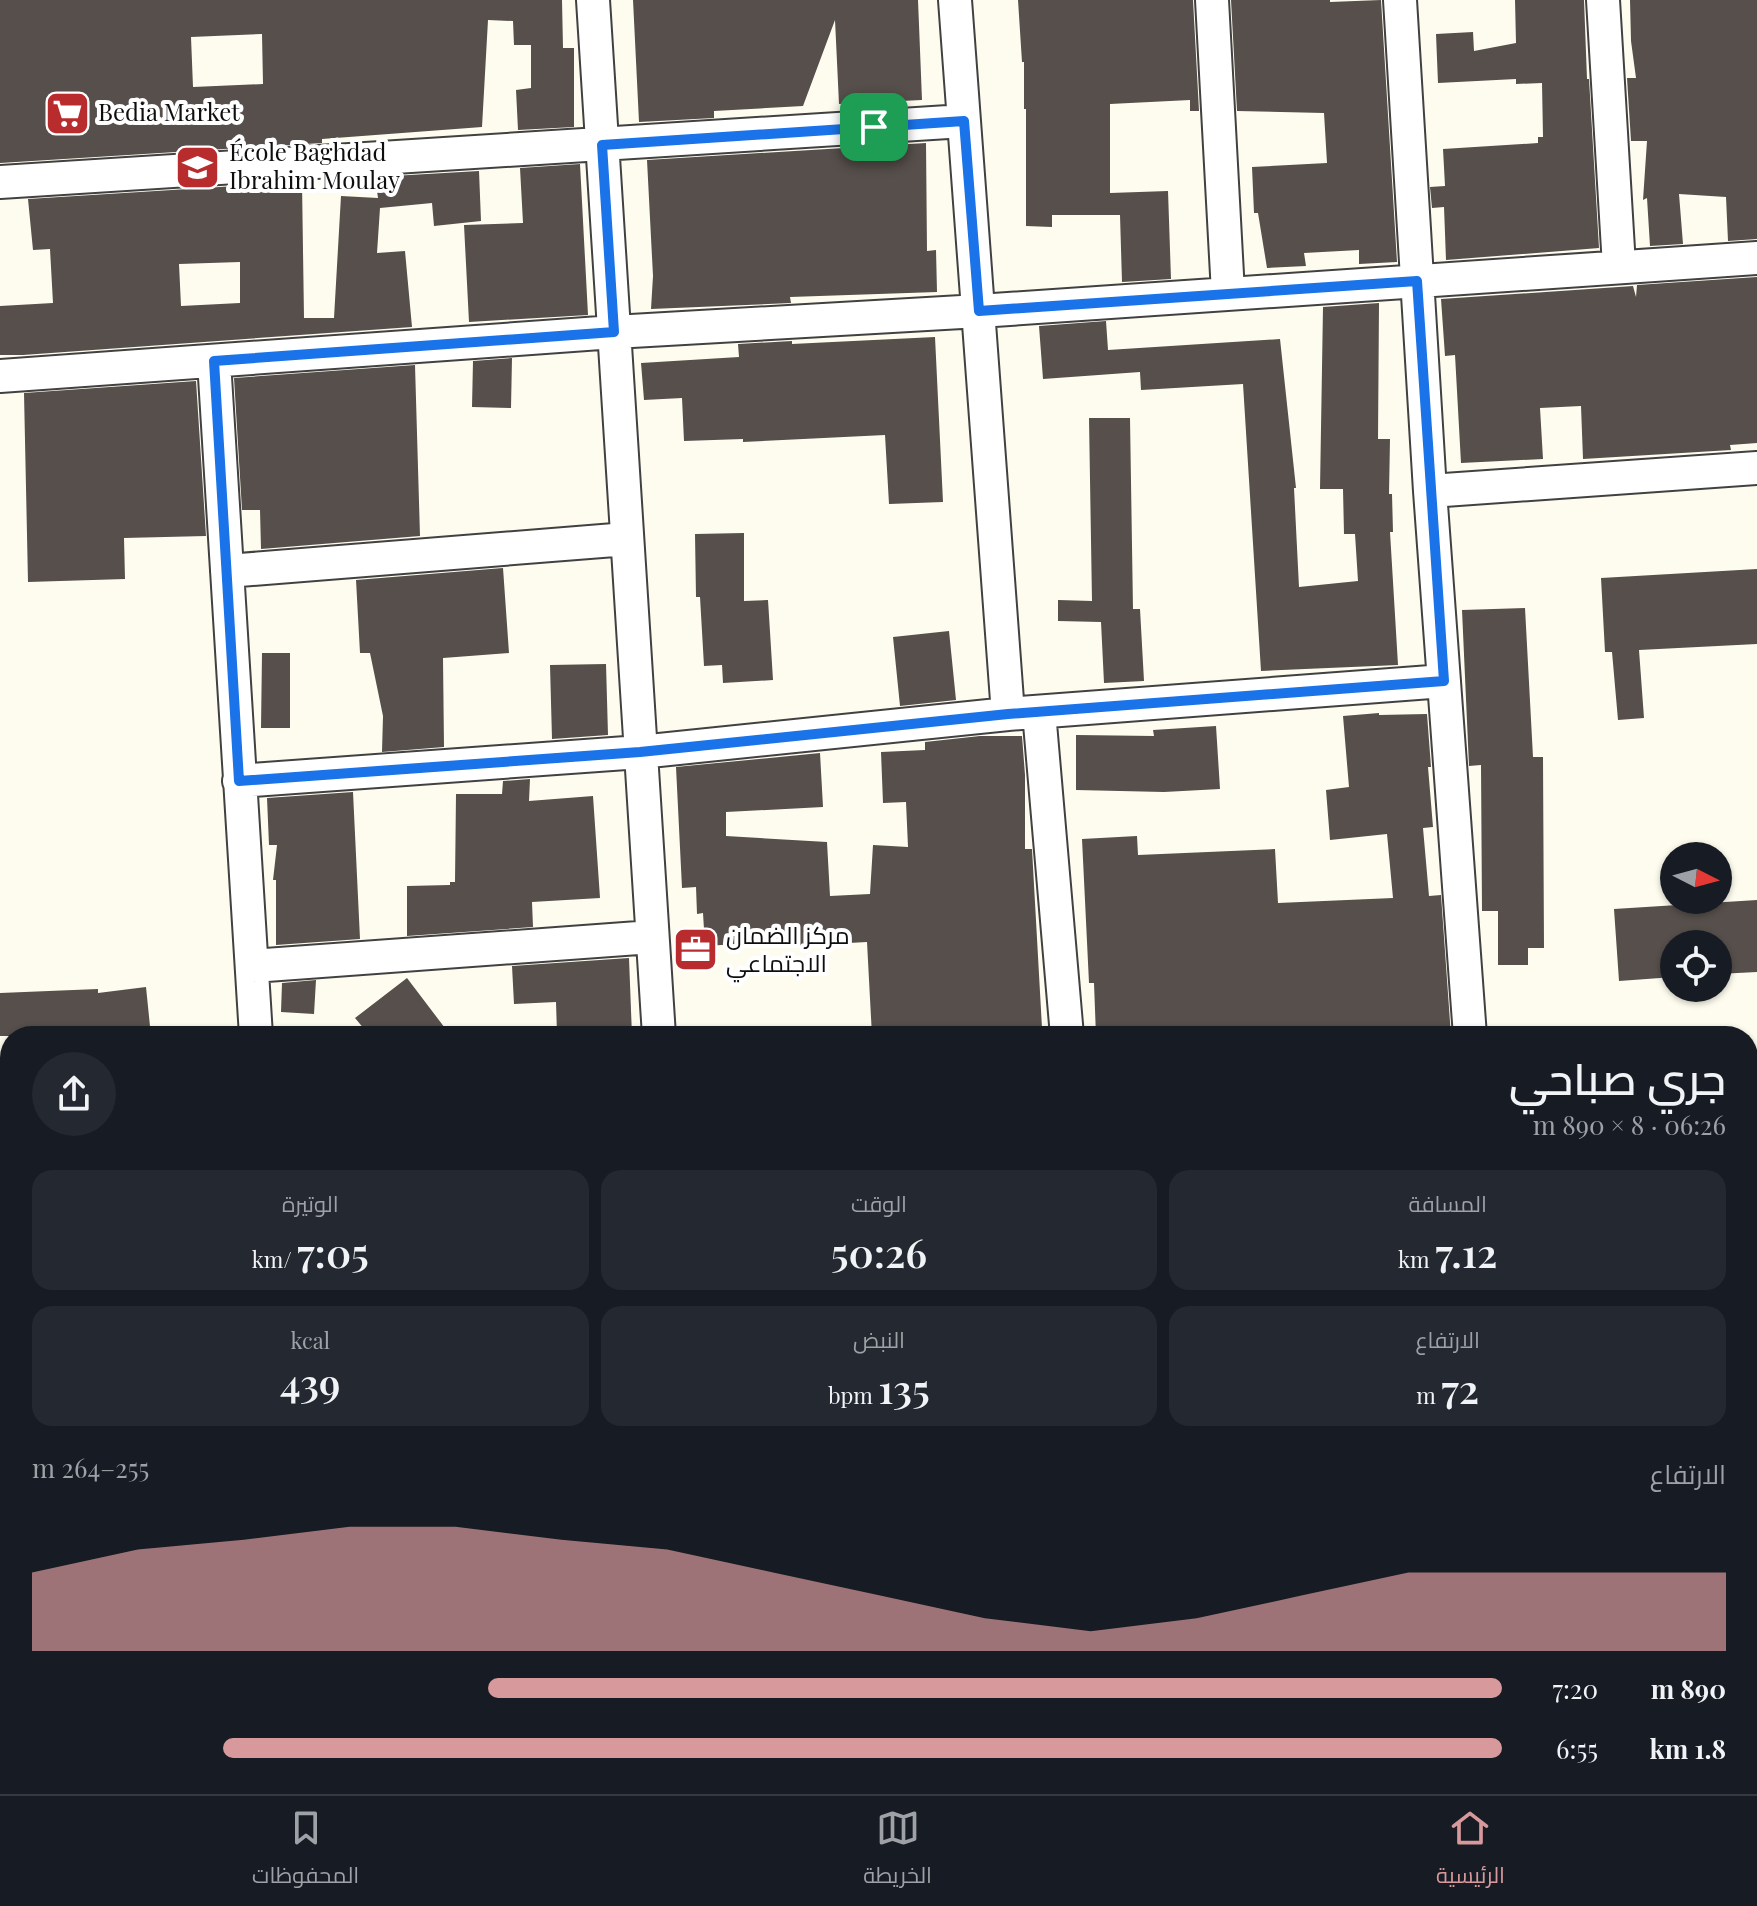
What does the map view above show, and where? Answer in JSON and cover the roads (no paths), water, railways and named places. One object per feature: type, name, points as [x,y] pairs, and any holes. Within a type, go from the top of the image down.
[{"type":"street","points":[[593,0],[658,1026]]},
{"type":"street","points":[[955,0],[979,311],[1023,713],[1066,1026]]},
{"type":"street","points":[[1212,0],[1228,293]]},
{"type":"street","points":[[1400,0],[1430,491],[1469,1026]]},
{"type":"street","points":[[1603,0],[1619,266]]},
{"type":"street","points":[[0,182],[964,121]]},
{"type":"street","points":[[0,376],[614,332],[979,311],[1757,258]]},
{"type":"street","points":[[214,361],[255,1026]]},
{"type":"street","points":[[1430,491],[1757,468]]},
{"type":"street","points":[[227,571],[627,539]]},
{"type":"street","points":[[239,781],[640,752],[1023,713],[1444,681]]},
{"type":"street","points":[[252,966],[652,937]]},
{"type":"place","name":"Bedia Market","points":[[67,113]]},
{"type":"place","name":"École Baghdad Ibrahim Moulay","points":[[198,167]]},
{"type":"place","name":"مركز الضمان الاجتماعي","points":[[695,950]]}]
